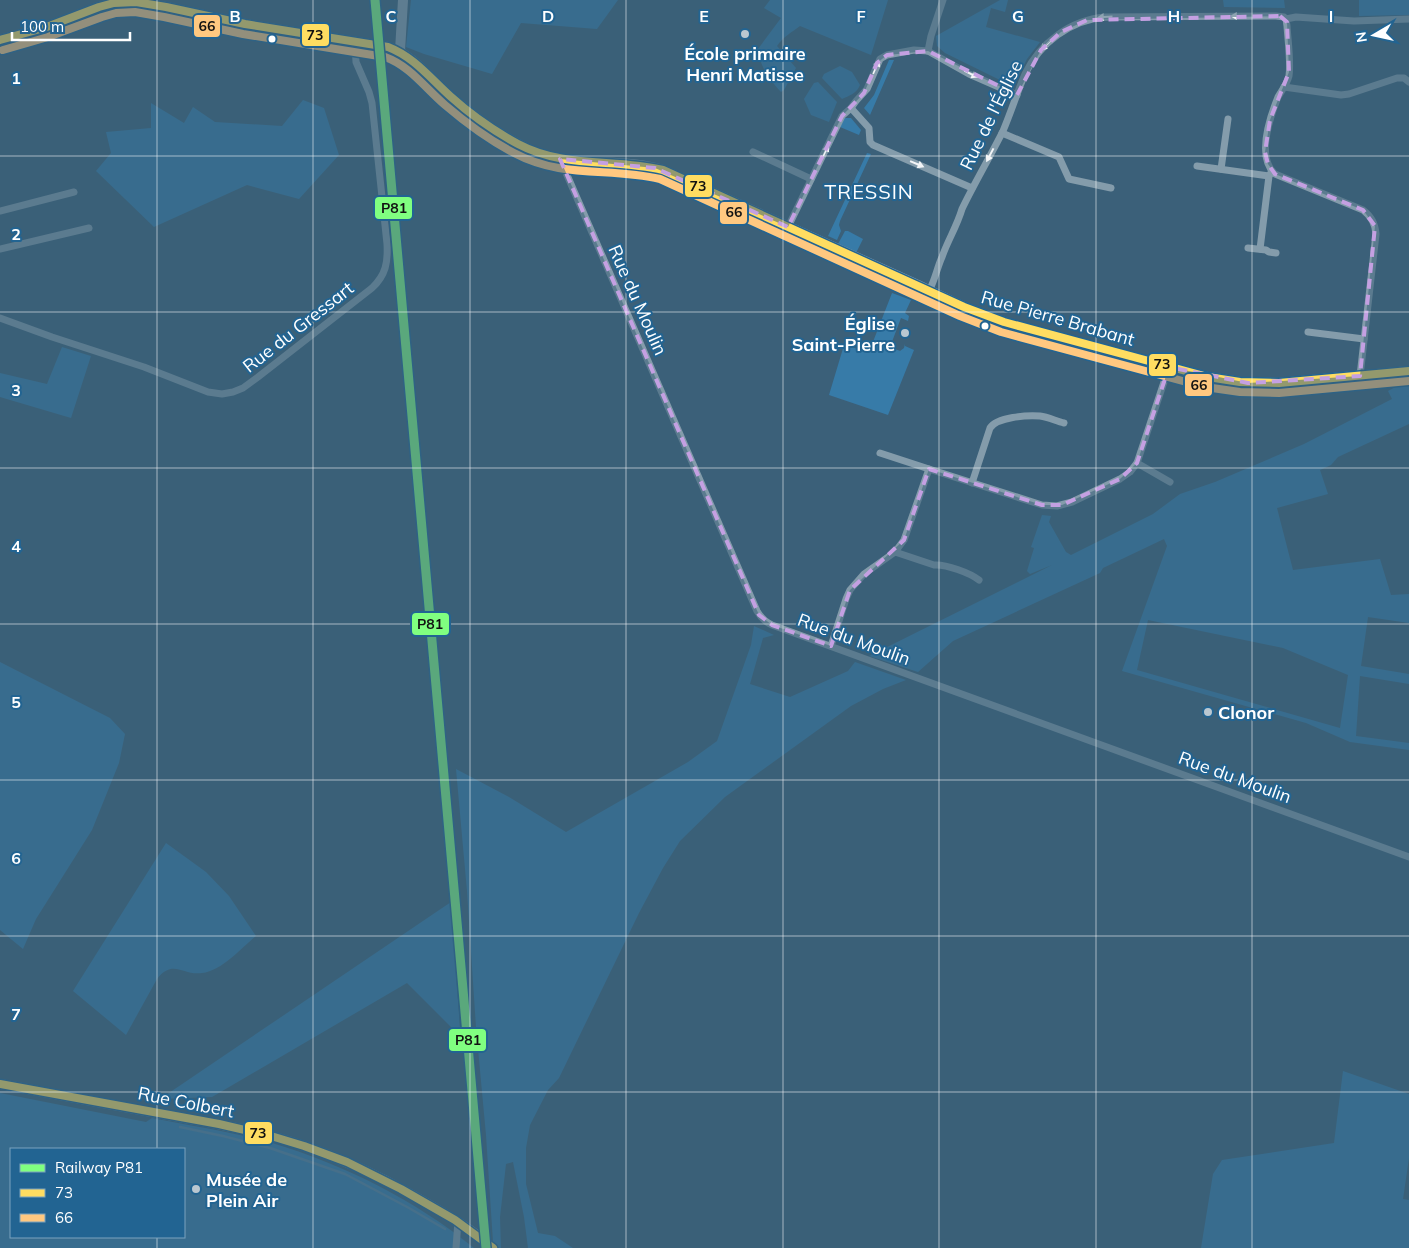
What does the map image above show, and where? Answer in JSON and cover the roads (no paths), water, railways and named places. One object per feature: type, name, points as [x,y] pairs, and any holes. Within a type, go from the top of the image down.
[{"type":"street","points":[[0,40],[44,28],[107,5],[136,2],[245,24],[388,47],[400,51],[403,0]]},
{"type":"street","points":[[928,51],[943,0]]},
{"type":"street","name":"Rue de l'Église","points":[[933,292],[942,257],[972,188],[1012,111],[1026,72],[1041,50],[1061,32],[1087,20],[1105,17],[1276,16],[1286,19],[1296,17],[1354,20],[1409,19]]},
{"type":"street","points":[[1260,249],[1271,173],[1266,160],[1266,147],[1272,114],[1289,72],[1286,19]]},
{"type":"street","name":"Rue du Gressart","points":[[0,318],[137,364],[215,393],[233,392],[243,388],[258,377],[372,288],[385,271],[387,244],[372,104],[356,62],[355,42]]},
{"type":"street","points":[[788,227],[842,116],[862,96],[877,63],[883,57],[914,50],[928,51],[969,74],[1017,95]]},
{"type":"street","name":"Rue Pierre Brabant","points":[[400,51],[454,100],[486,124],[526,148],[544,156],[560,159],[643,165],[674,174],[933,292],[964,308],[1004,322],[1208,377],[1248,383],[1287,382],[1409,370]]},
{"type":"street","points":[[1284,87],[1341,95],[1397,78],[1404,78],[1409,82]]},
{"type":"street","points":[[852,108],[869,128],[870,142],[972,188]]},
{"type":"street","points":[[1221,169],[1228,119]]},
{"type":"street","points":[[1002,133],[1059,157],[1069,179],[1110,188]]},
{"type":"street","points":[[753,152],[811,179]]},
{"type":"street","name":"Rue du Moulin","points":[[560,159],[759,615],[765,621],[1409,857]]},
{"type":"street","points":[[1197,166],[1279,175],[1364,210],[1371,218],[1376,234],[1360,376]]},
{"type":"street","points":[[0,211],[74,192]]},
{"type":"street","points":[[0,249],[89,228]]},
{"type":"street","points":[[1248,248],[1276,253]]},
{"type":"street","points":[[1308,332],[1364,339]]},
{"type":"street","points":[[880,453],[1042,505],[1057,506],[1072,502],[1120,479],[1130,472],[1137,463],[1170,367]]},
{"type":"street","points":[[972,482],[990,428],[995,422],[1034,416],[1064,423]]},
{"type":"street","points":[[1137,463],[1170,482]]},
{"type":"street","points":[[831,646],[850,590],[864,574],[895,552],[902,544],[929,469]]},
{"type":"street","points":[[895,552],[972,575],[979,580]]},
{"type":"street","name":"Rue Colbert","points":[[0,1084],[219,1124],[276,1137],[304,1146],[340,1159],[381,1178],[415,1197],[482,1239],[493,1248]]},
{"type":"street","points":[[456,1248],[457,1224]]},
{"type":"street","name":"Rue Colbert","points":[[457,1224],[483,1248]]},
{"type":"waterway","points":[[180,1127],[270,1148],[345,1174],[445,1229]]},
{"type":"rail line","name":"P81","points":[[375,0],[486,1248]]},
{"type":"place","name":"École primaire Henri Matisse","points":[[745,34]]},
{"type":"place","name":"Église Saint-Pierre","points":[[905,333]]},
{"type":"place","name":"Clonor","points":[[1208,712]]},
{"type":"place","name":"Musée de Plein Air","points":[[196,1189]]},
{"type":"district","name":"TRESSIN","points":[[869,191]]}]
